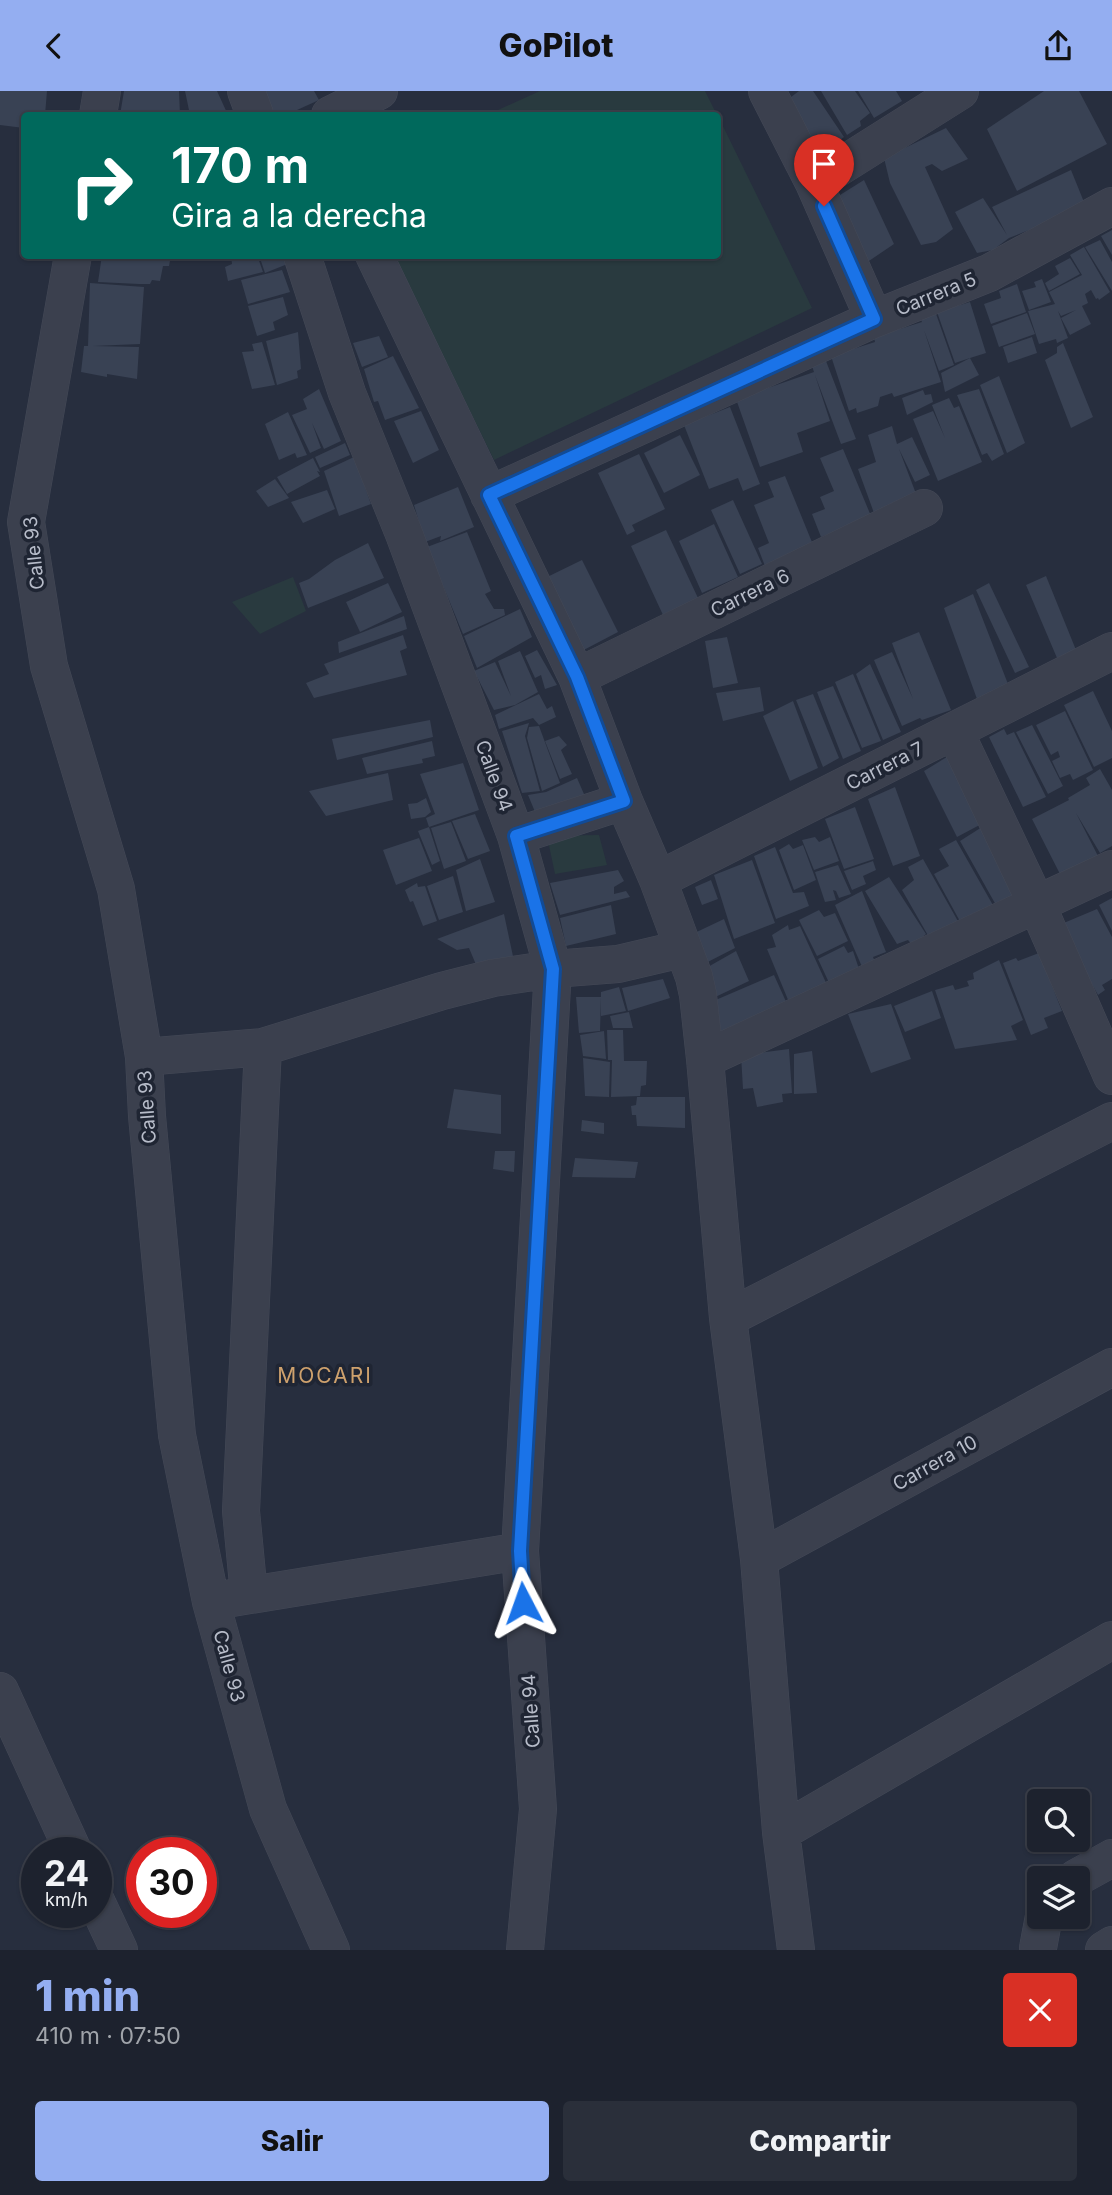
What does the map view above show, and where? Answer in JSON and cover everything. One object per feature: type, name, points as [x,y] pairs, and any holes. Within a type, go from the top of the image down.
[{"type":"street","points":[[98,112],[102,91]]},
{"type":"street","points":[[246,91],[254,112]]},
{"type":"street","points":[[336,112],[379,91]]},
{"type":"street","points":[[767,91],[814,183],[874,319]]},
{"type":"street","points":[[814,183],[960,91]]},
{"type":"street","name":"Carrera 5","points":[[489,495],[874,319],[989,273],[1112,206]]},
{"type":"street","name":"Calle 93","points":[[72,259],[26,522],[49,666],[116,889],[144,1057],[147,1117],[177,1435],[211,1602],[268,1809],[331,1950]]},
{"type":"street","name":"Calle 94","points":[[303,259],[347,393],[404,534],[516,836],[553,969],[520,1551],[538,1809],[524,1950]]},
{"type":"street","points":[[376,259],[577,677],[694,977],[705,1059],[728,1318],[759,1559],[781,1832],[796,1950]]},
{"type":"street","name":"Carrera 6","points":[[577,677],[924,508]]},
{"type":"street","name":"Carrera 7","points":[[658,880],[1112,652]]},
{"type":"street","points":[[955,731],[1037,905],[1112,1076]]},
{"type":"street","points":[[516,836],[624,801]]},
{"type":"street","points":[[705,1059],[1112,869]]},
{"type":"street","points":[[144,1057],[263,1047],[492,978],[553,969],[618,964],[682,949]]},
{"type":"street","points":[[248,1595],[241,1511],[263,1047]]},
{"type":"street","points":[[728,1318],[1112,1121]]},
{"type":"street","name":"Carrera 10","points":[[759,1559],[1112,1367]]},
{"type":"street","points":[[211,1602],[520,1551]]},
{"type":"street","points":[[781,1832],[1112,1640]]},
{"type":"street","points":[[0,1691],[68,1837]]},
{"type":"street","points":[[1090,1870],[1112,1858]]},
{"type":"street","points":[[109,1928],[119,1950]]},
{"type":"street","points":[[1104,1950],[1112,1945]]},
{"type":"shaded area","points":[[540,91],[705,91],[716,112],[494,112]]},
{"type":"shaded area","points":[[721,122],[812,308],[494,460],[395,259],[721,259]]},
{"type":"shaded area","points":[[293,577],[306,611],[260,634],[232,602]]},
{"type":"shaded area","points":[[599,835],[607,865],[555,874],[547,836]]},
{"type":"building","points":[[0,91],[47,91],[45,112],[21,112],[21,128],[0,125]]},
{"type":"building","points":[[124,91],[179,91],[180,112],[120,112]]},
{"type":"building","points":[[185,91],[217,91],[227,112],[189,112]]},
{"type":"building","points":[[262,91],[314,91],[319,100],[293,112],[269,112]]},
{"type":"building","points":[[799,91],[813,91],[844,137],[813,161],[779,106]]},
{"type":"building","points":[[821,91],[855,91],[870,113],[860,121],[861,126],[847,135]]},
{"type":"building","points":[[858,91],[896,91],[902,101],[874,118]]},
{"type":"building","points":[[1044,91],[1079,91],[1107,144],[1017,191],[987,129]]},
{"type":"building","points":[[946,128],[968,159],[942,171],[932,164],[925,167],[953,229],[936,242],[921,245],[890,183],[884,158]]},
{"type":"building","points":[[1071,170],[1086,207],[1009,238],[993,250],[977,253],[955,212],[983,198],[1007,235],[992,207]]},
{"type":"building","points":[[864,180],[894,244],[863,265],[832,200]]},
{"type":"building","points":[[1112,230],[1112,255],[1101,236]]},
{"type":"building","points":[[1100,240],[1112,262],[1112,291],[1085,247]]},
{"type":"building","points":[[1084,247],[1110,292],[1099,300],[1091,290],[1085,294],[1088,303],[1082,306],[1091,324],[1070,335],[1061,318],[1076,310],[1061,316],[1058,311],[1068,338],[1057,343],[1056,339],[1039,344],[1028,311],[1055,304],[1049,292],[1082,275],[1070,255]]},
{"type":"building","points":[[1070,258],[1080,274],[1049,291],[1045,283],[1059,274],[1055,266]]},
{"type":"building","points":[[101,259],[170,259],[169,266],[163,266],[160,281],[152,280],[150,284],[98,282]]},
{"type":"building","points":[[231,259],[258,259],[263,272],[228,281],[225,267],[232,264]]},
{"type":"building","points":[[260,259],[288,259],[290,263],[265,273]]},
{"type":"building","points":[[282,270],[290,292],[248,304],[241,280]]},
{"type":"building","points":[[1042,279],[1051,302],[1029,310],[1022,291],[1036,287],[1034,282]]},
{"type":"building","points":[[90,283],[144,287],[140,344],[93,346],[139,347],[137,379],[81,372],[84,346],[88,346]]},
{"type":"building","points":[[1017,284],[1026,312],[991,324],[984,304],[1001,298],[999,291]]},
{"type":"building","points":[[283,297],[288,315],[273,322],[275,330],[257,336],[248,306]]},
{"type":"building","points":[[970,302],[986,353],[955,363],[937,312]]},
{"type":"building","points":[[935,311],[954,365],[939,371],[924,330],[941,382],[894,397],[892,393],[880,397],[878,406],[857,413],[856,408],[849,411],[831,356],[875,342],[874,337],[922,322],[920,317]]},
{"type":"building","points":[[1027,313],[1035,334],[999,347],[992,326]]},
{"type":"building","points":[[298,332],[301,369],[297,371],[298,378],[277,385],[266,341]]},
{"type":"building","points":[[379,336],[388,357],[362,367],[353,343]]},
{"type":"building","points":[[1032,337],[1037,353],[1008,363],[1003,347]]},
{"type":"building","points":[[262,342],[275,385],[252,389],[242,352],[254,351],[252,344]]},
{"type":"building","points":[[1063,343],[1093,417],[1071,428],[1045,360],[1057,353],[1057,347]]},
{"type":"building","points":[[393,356],[419,408],[385,420],[378,401],[374,402],[364,369]]},
{"type":"building","points":[[970,358],[979,375],[945,392],[941,373]]},
{"type":"building","points":[[826,361],[856,439],[841,444],[815,375],[830,421],[797,433],[803,452],[760,467],[736,399],[814,372],[811,363]]},
{"type":"building","points":[[999,376],[1025,443],[1007,453],[980,385]]},
{"type":"building","points":[[319,389],[341,441],[324,449],[312,423],[321,448],[310,453],[292,415],[307,409],[303,399]]},
{"type":"building","points":[[979,389],[1004,454],[992,461],[987,453],[982,455],[957,395]]},
{"type":"building","points":[[923,390],[925,395],[931,394],[933,402],[907,415],[902,398]]},
{"type":"building","points":[[949,398],[954,408],[959,406],[982,462],[938,481],[913,419],[933,411],[945,438],[932,405]]},
{"type":"building","points":[[730,407],[760,484],[743,491],[738,478],[709,489],[684,425]]},
{"type":"building","points":[[421,411],[439,450],[413,463],[394,421]]},
{"type":"building","points":[[288,412],[307,455],[297,458],[295,453],[279,460],[265,424]]},
{"type":"building","points":[[892,426],[897,444],[912,437],[930,475],[915,482],[899,449],[918,499],[874,513],[858,469],[876,462],[868,435]]},
{"type":"building","points":[[680,435],[700,475],[664,493],[644,453]]},
{"type":"building","points":[[345,443],[350,455],[320,468],[315,457]]},
{"type":"building","points":[[843,449],[871,516],[821,537],[812,514],[825,509],[820,497],[834,491],[820,458]]},
{"type":"building","points":[[639,454],[665,509],[632,525],[635,531],[627,535],[598,473]]},
{"type":"building","points":[[354,457],[371,504],[339,516],[324,471]]},
{"type":"building","points":[[313,458],[320,476],[287,494],[277,477]]},
{"type":"building","points":[[785,476],[816,552],[765,566],[758,548],[769,543],[754,505],[774,497],[768,482]]},
{"type":"building","points":[[275,479],[289,498],[268,507],[256,491]]},
{"type":"building","points":[[458,487],[474,527],[440,541],[441,536],[425,542],[414,505]]},
{"type":"building","points":[[327,490],[335,509],[303,523],[291,502]]},
{"type":"building","points":[[733,500],[762,564],[740,574],[711,510]]},
{"type":"building","points":[[714,524],[738,577],[702,593],[679,541]]},
{"type":"building","points":[[666,530],[698,598],[663,615],[631,546]]},
{"type":"building","points":[[467,532],[491,591],[485,594],[494,609],[504,609],[505,615],[463,634],[427,547]]},
{"type":"building","points":[[368,543],[384,578],[308,608],[299,583]]},
{"type":"building","points":[[582,560],[618,632],[578,653],[541,580]]},
{"type":"building","points":[[1046,576],[1076,650],[1057,658],[1026,585]]},
{"type":"building","points":[[388,583],[402,612],[360,632],[346,602]]},
{"type":"building","points":[[989,583],[1029,667],[1015,673],[976,590]]},
{"type":"building","points":[[973,594],[1008,684],[977,699],[944,608]]},
{"type":"building","points":[[520,609],[532,637],[477,668],[464,636]]},
{"type":"building","points":[[404,616],[407,629],[339,653],[338,642]]},
{"type":"building","points":[[919,632],[951,710],[902,726],[874,660],[892,652],[913,699],[892,643]]},
{"type":"building","points":[[403,635],[407,648],[400,651],[407,675],[314,698],[306,683],[329,674],[324,664]]},
{"type":"building","points":[[727,637],[738,683],[713,688],[705,641]]},
{"type":"building","points":[[537,650],[557,685],[545,689],[541,675],[535,678],[525,656]]},
{"type":"building","points":[[520,651],[538,692],[515,705],[494,710],[474,671],[495,662],[511,696],[498,661]]},
{"type":"building","points":[[870,664],[901,732],[883,740],[856,674]]},
{"type":"building","points":[[853,674],[881,741],[862,748],[835,682]]},
{"type":"building","points":[[833,686],[861,751],[843,759],[817,692]]},
{"type":"building","points":[[760,687],[764,711],[723,721],[716,693]]},
{"type":"building","points":[[1093,691],[1112,731],[1112,758],[1094,767],[1064,705]]},
{"type":"building","points":[[539,694],[547,709],[552,706],[556,717],[539,725],[533,718],[499,729],[495,715]]},
{"type":"building","points":[[813,694],[839,758],[823,767],[796,700]]},
{"type":"building","points":[[793,701],[818,768],[790,781],[763,716]]},
{"type":"building","points":[[1065,711],[1093,770],[1073,780],[1070,774],[1060,778],[1052,761],[1060,757],[1058,751],[1051,755],[1036,725]]},
{"type":"building","points":[[430,720],[433,737],[337,760],[332,739]]},
{"type":"building","points":[[529,723],[525,736],[540,791],[522,793],[502,731]]},
{"type":"building","points":[[1032,725],[1063,786],[1048,794],[1016,732]]},
{"type":"building","points":[[539,726],[560,783],[542,791],[527,738],[529,727]]},
{"type":"building","points":[[1004,729],[1007,735],[1014,732],[1046,797],[1023,807],[989,737]]},
{"type":"building","points":[[559,736],[567,745],[561,750],[572,774],[560,779],[545,741]]},
{"type":"building","points":[[432,741],[435,756],[422,759],[423,763],[367,774],[362,758]]},
{"type":"building","points":[[955,752],[989,820],[957,837],[924,771]]},
{"type":"building","points":[[463,763],[479,810],[429,827],[426,818],[435,814],[420,774]]},
{"type":"building","points":[[1100,769],[1112,790],[1112,846],[1100,853],[1076,813],[1098,856],[1061,876],[1032,819],[1069,800],[1068,798],[1090,785],[1086,778]]},
{"type":"building","points":[[388,773],[393,800],[326,816],[309,791]]},
{"type":"building","points":[[577,778],[587,801],[538,819],[528,795],[546,792]]},
{"type":"building","points":[[895,787],[920,856],[893,866],[868,799]]},
{"type":"building","points":[[426,798],[431,812],[425,817],[411,819],[408,804]]},
{"type":"building","points":[[855,807],[874,859],[844,869],[825,819]]},
{"type":"building","points":[[475,814],[490,851],[468,859],[452,821]]},
{"type":"building","points":[[993,820],[1032,899],[1001,914],[960,841]]},
{"type":"building","points":[[451,822],[466,861],[444,869],[431,828]]},
{"type":"building","points":[[429,827],[440,861],[432,865],[418,831]]},
{"type":"building","points":[[815,837],[819,842],[830,837],[839,861],[814,870],[802,840]]},
{"type":"building","points":[[419,838],[432,871],[396,885],[383,850]]},
{"type":"building","points":[[956,840],[994,907],[962,925],[934,874],[949,866],[939,849]]},
{"type":"building","points":[[789,844],[793,849],[803,845],[816,880],[794,890],[779,850]]},
{"type":"building","points":[[775,847],[793,893],[804,892],[809,906],[776,919],[754,856]]},
{"type":"building","points":[[480,859],[495,902],[466,911],[456,870]]},
{"type":"building","points":[[923,859],[959,923],[930,939],[902,890],[914,880],[908,867]]},
{"type":"building","points":[[752,860],[775,923],[734,939],[714,875]]},
{"type":"building","points":[[873,861],[876,870],[863,876],[866,884],[852,890],[844,871]]},
{"type":"building","points":[[838,865],[851,894],[839,898],[833,890],[836,900],[825,902],[815,872]]},
{"type":"building","points":[[618,870],[624,881],[614,887],[614,894],[626,891],[630,897],[560,915],[550,883]]},
{"type":"building","points":[[453,876],[463,912],[439,920],[427,886]]},
{"type":"building","points":[[889,877],[926,934],[913,946],[908,940],[897,944],[865,891]]},
{"type":"building","points":[[711,880],[718,899],[702,905],[695,887]]},
{"type":"building","points":[[417,883],[418,887],[425,886],[437,921],[423,926],[413,901],[410,902],[405,890]]},
{"type":"building","points":[[862,891],[886,952],[873,957],[875,962],[863,969],[835,905]]},
{"type":"building","points":[[1112,898],[1112,931],[1099,905]]},
{"type":"building","points":[[611,905],[616,934],[566,946],[560,918]]},
{"type":"building","points":[[1097,909],[1112,937],[1112,979],[1102,985],[1105,990],[1098,995],[1059,925]]},
{"type":"building","points":[[819,910],[824,917],[835,913],[848,941],[817,956],[799,920]]},
{"type":"building","points":[[504,914],[514,961],[477,967],[469,948],[457,950],[437,939]]},
{"type":"building","points":[[724,919],[735,948],[698,967],[684,938]]},
{"type":"building","points":[[788,925],[789,930],[800,926],[828,987],[791,1007],[767,949],[776,947],[772,935]]},
{"type":"building","points":[[844,946],[848,953],[853,951],[860,972],[831,987],[818,959]]},
{"type":"building","points":[[736,951],[749,981],[709,1000],[699,972]]},
{"type":"building","points":[[1039,953],[1062,1011],[1044,1018],[1048,1028],[1031,1035],[1003,963]]},
{"type":"building","points":[[999,960],[1023,1020],[1011,1026],[1017,1040],[955,1049],[935,990],[953,985],[955,990],[969,986],[967,981],[974,979],[973,973]]},
{"type":"building","points":[[774,975],[788,1006],[722,1033],[711,1002]]},
{"type":"building","points":[[663,979],[670,998],[628,1011],[622,988]]},
{"type":"building","points":[[619,987],[626,1011],[601,1016],[601,992]]},
{"type":"building","points":[[932,991],[941,1018],[905,1032],[894,1006]]},
{"type":"building","points":[[576,997],[601,997],[600,1031],[579,1033]]},
{"type":"building","points":[[891,1004],[911,1059],[871,1073],[848,1014]]},
{"type":"building","points":[[629,1012],[633,1028],[613,1028],[610,1016]]},
{"type":"building","points":[[607,1030],[623,1030],[624,1061],[647,1061],[646,1085],[641,1086],[640,1096],[611,1097],[612,1060],[608,1060]]},
{"type":"building","points":[[604,1031],[606,1059],[583,1056],[580,1035]]},
{"type":"building","points":[[789,1049],[792,1093],[782,1094],[783,1102],[757,1107],[753,1088],[743,1089],[741,1055]]},
{"type":"building","points":[[812,1051],[817,1093],[794,1094],[794,1054]]},
{"type":"building","points":[[583,1058],[610,1062],[609,1097],[585,1096]]},
{"type":"building","points":[[454,1089],[501,1095],[501,1134],[447,1128]]},
{"type":"building","points":[[637,1097],[685,1097],[685,1128],[637,1126],[636,1115],[632,1115],[631,1106],[636,1105]]},
{"type":"building","points":[[582,1120],[604,1123],[604,1134],[581,1131]]},
{"type":"building","points":[[495,1151],[515,1151],[514,1172],[493,1169]]},
{"type":"building","points":[[575,1158],[638,1162],[635,1178],[572,1177]]},
{"type":"district","name":"MOCARI","points":[[325,1375]]},
{"type":"route","points":[[523,1603],[520,1551],[553,969],[516,836],[624,801],[577,677],[489,495],[874,319],[824,206]]}]
